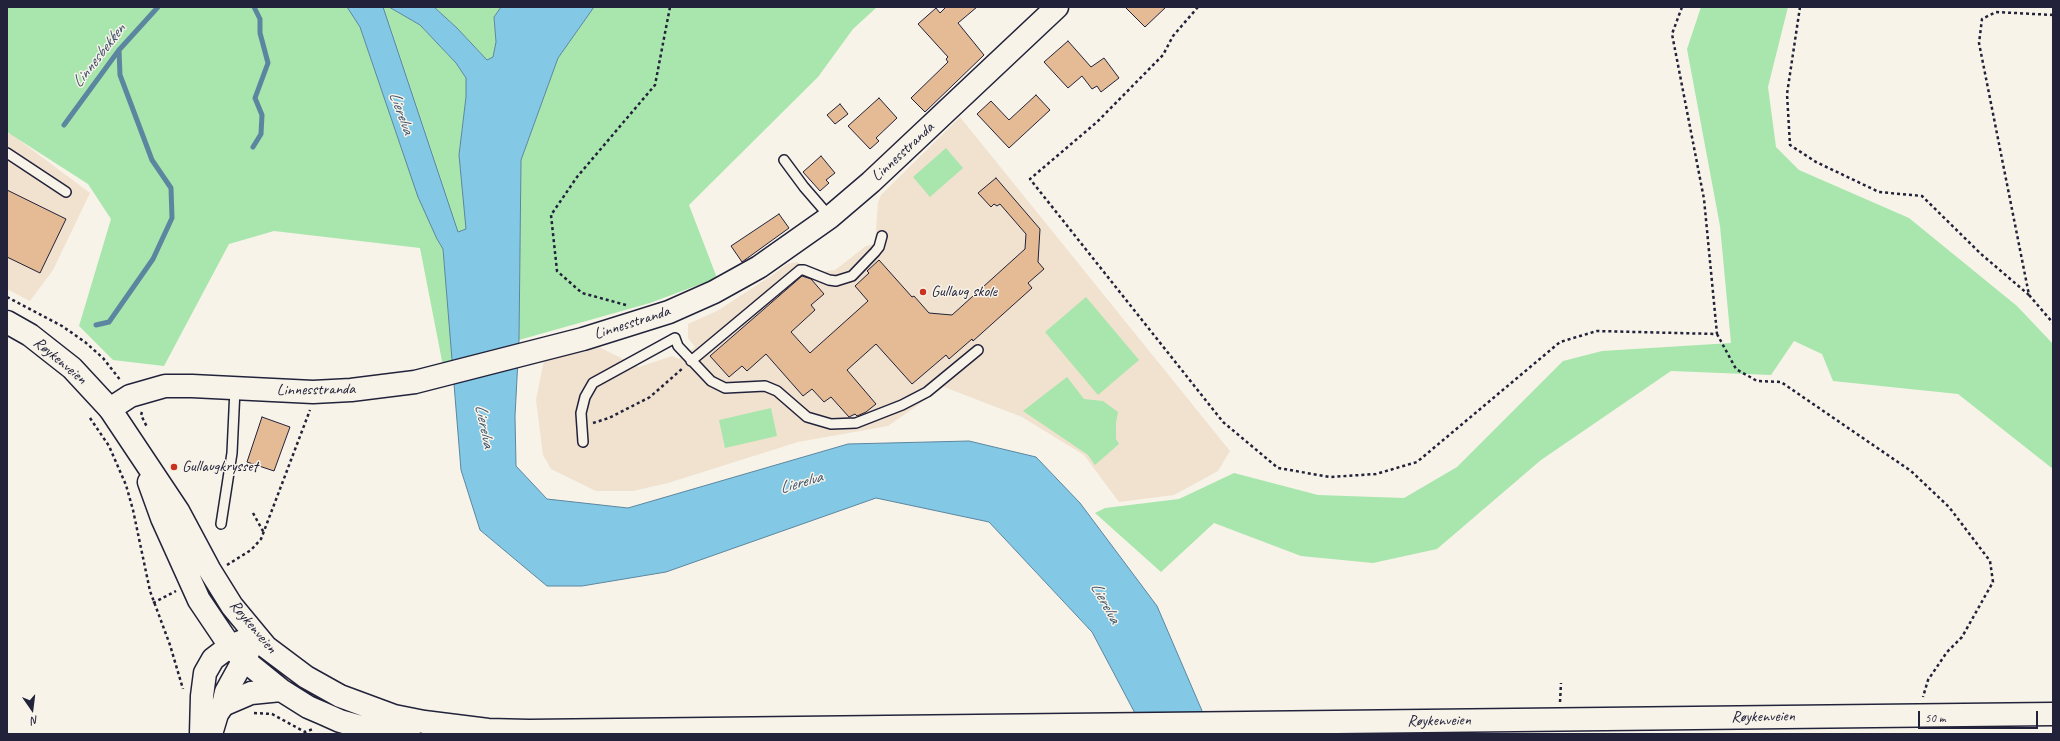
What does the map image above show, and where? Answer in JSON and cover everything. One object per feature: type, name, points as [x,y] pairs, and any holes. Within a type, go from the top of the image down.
[{"type":"main road","name":"Linnesstranda","points":[[110,409],[130,396],[155,387],[174,385],[312,392],[344,391],[415,382],[448,375],[647,320],[714,292],[759,267],[852,200],[1057,7]]},
{"type":"main road","name":"Røykenveien","points":[[7,322],[30,335],[72,368],[110,409],[178,511],[225,594],[256,636],[276,656],[306,677],[340,696],[365,707],[394,716],[424,722],[488,730]]},
{"type":"main road","name":"Røykenveien","points":[[135,445],[162,518],[190,580],[211,619],[237,653],[281,690],[322,713],[340,721],[372,730],[409,734]]},
{"type":"main road","points":[[202,734],[202,696],[205,673],[214,659],[237,653],[256,636]]},
{"type":"main road","points":[[211,734],[217,714],[223,705],[237,653]]},
{"type":"main road","points":[[223,705],[251,693],[281,690]]},
{"type":"main road","name":"Røykenveien","points":[[440,734],[488,730],[1223,724],[2053,714]]},
{"type":"lane","points":[[7,153],[66,192]]},
{"type":"lane","points":[[784,160],[804,187],[830,217]]},
{"type":"lane","points":[[691,361],[800,270],[836,281],[852,276],[879,247],[882,236]]},
{"type":"lane","points":[[583,442],[582,413],[585,397],[589,388],[599,378],[675,338],[678,346],[711,381],[726,388],[765,386],[777,391],[807,417],[831,424],[856,423],[902,405],[927,392],[978,350]]},
{"type":"lane","points":[[221,524],[232,453],[235,389]]},
{"type":"path","points":[[628,306],[582,293],[557,271],[551,215],[577,177],[654,85],[670,7]]},
{"type":"path","points":[[1198,7],[1173,36],[1163,55],[1097,122],[1030,179],[1224,422],[1278,468],[1330,477],[1376,474],[1417,462],[1560,342],[1597,331],[1717,334]]},
{"type":"path","points":[[1682,7],[1672,34],[1704,199],[1717,334],[1736,369],[1757,380],[1781,382],[1911,471],[1949,507],[1990,561],[1993,582],[1962,637],[1947,652],[1928,680],[1923,695],[1920,715]]},
{"type":"path","points":[[1800,7],[1787,94],[1790,145],[1816,162],[1878,192],[1922,196],[1981,254],[2029,295],[2053,323]]},
{"type":"path","points":[[2029,295],[1979,43],[1982,19],[1996,12],[2053,15]]},
{"type":"path","points":[[7,297],[62,326],[85,342],[103,358],[115,372],[130,396]]},
{"type":"path","points":[[582,426],[609,418],[650,397],[691,361]]},
{"type":"path","points":[[220,568],[251,550],[264,534],[310,409]]},
{"type":"path","points":[[89,416],[109,446],[126,485],[133,510],[153,603],[170,645],[184,692]]},
{"type":"path","points":[[253,513],[264,534]]},
{"type":"path","points":[[153,603],[182,588]]},
{"type":"path","points":[[247,713],[272,714],[305,732],[315,728],[322,713]]},
{"type":"shaded area","name":"Gullaug skole","points":[[960,117],[1230,451],[1218,471],[1174,495],[1119,502],[1084,455],[1022,417],[944,387],[888,426],[798,442],[668,483],[633,491],[596,491],[551,469],[543,455],[536,400],[544,360],[599,347],[639,367],[672,356],[679,359],[695,347],[688,338],[688,324],[717,311],[787,264],[797,262],[820,272],[835,270],[866,246],[875,244],[878,203],[881,195]]},
{"type":"shaded area","points":[[7,134],[11,134],[90,193],[53,270],[30,301],[7,289]]},
{"type":"green space","points":[[7,7],[347,7],[360,27],[403,153],[437,239],[443,249],[453,364],[443,366],[420,248],[274,231],[229,244],[164,366],[113,360],[79,326],[111,219],[88,184],[7,132]]},
{"type":"green space","points":[[383,7],[389,7],[420,25],[456,63],[466,78],[466,97],[459,155],[467,230],[458,233]]},
{"type":"green space","points":[[434,7],[501,7],[494,17],[496,42],[493,57],[487,60],[457,28]]},
{"type":"green space","points":[[594,7],[877,7],[853,29],[818,77],[689,205],[717,278],[650,303],[519,340],[521,160],[558,58]]},
{"type":"green space","points":[[1701,7],[1788,7],[1768,87],[1776,147],[1799,170],[1909,218],[2017,306],[2053,344],[2053,469],[1958,394],[1833,381],[1822,354],[1794,341],[1771,375],[1671,371],[1541,460],[1437,549],[1373,563],[1301,556],[1214,523],[1161,572],[1095,513],[1105,508],[1179,499],[1234,473],[1318,495],[1404,498],[1457,467],[1563,361],[1602,351],[1731,343],[1720,226],[1687,49]]},
{"type":"green space","points":[[946,148],[963,168],[930,197],[913,177]]},
{"type":"green space","points":[[1086,297],[1139,360],[1098,395],[1045,332]]},
{"type":"green space","points":[[1067,377],[1084,399],[1103,401],[1118,412],[1116,439],[1119,444],[1095,465],[1088,455],[1023,411]]},
{"type":"green space","points":[[771,408],[777,436],[725,448],[719,420]]},
{"type":"water","name":"Lierelva","points":[[347,7],[383,7],[458,232],[466,229],[459,155],[466,97],[466,78],[456,63],[420,25],[389,7],[434,7],[457,28],[487,60],[493,57],[496,42],[494,17],[501,7],[594,7],[558,58],[521,160],[519,340],[515,416],[516,466],[547,499],[628,508],[848,444],[969,441],[1036,457],[1080,503],[1157,606],[1212,734],[1146,734],[1092,632],[989,522],[876,498],[666,572],[582,586],[547,586],[480,530],[461,470],[443,249],[418,197],[360,27]]},
{"type":"building","points":[[946,7],[977,7],[958,23],[984,55],[925,112],[911,98],[948,62],[946,59],[948,57],[918,24],[936,8],[940,13]]},
{"type":"building","points":[[1125,7],[1166,7],[1145,27]]},
{"type":"building","points":[[1068,41],[1091,67],[1104,58],[1119,78],[1101,92],[1097,86],[1092,89],[1082,76],[1068,88],[1044,62]]},
{"type":"building","points":[[1036,95],[1050,110],[1009,148],[977,114],[991,101],[1009,120]]},
{"type":"building","points":[[879,98],[897,118],[876,138],[879,141],[870,149],[848,126]]},
{"type":"building","points":[[840,104],[848,114],[835,124],[827,115]]},
{"type":"building","points":[[821,156],[835,173],[826,180],[829,183],[820,191],[803,172]]},
{"type":"building","points":[[996,178],[1040,229],[1038,262],[1044,269],[1028,283],[1032,288],[973,341],[972,339],[949,359],[946,355],[912,384],[876,344],[847,370],[876,404],[866,412],[857,416],[855,414],[849,417],[831,397],[824,402],[812,389],[803,396],[766,354],[747,371],[742,366],[729,377],[710,356],[802,276],[811,279],[824,294],[811,305],[815,310],[791,332],[810,353],[868,301],[855,286],[869,273],[867,271],[879,260],[912,297],[914,296],[929,313],[952,315],[1025,249],[1026,234],[1000,204],[997,206],[994,204],[991,207],[978,193]]},
{"type":"building","points":[[7,190],[66,219],[40,273],[7,257]]},
{"type":"building","points":[[779,214],[789,228],[742,262],[731,246]]},
{"type":"building","points":[[262,417],[290,427],[274,471],[247,462]]},
{"type":"waterway","name":"Linnesbekken","points":[[64,125],[119,50],[158,7]]},
{"type":"waterway","points":[[253,147],[261,134],[262,115],[255,98],[268,63],[260,33],[260,19],[254,7]]},
{"type":"waterway","points":[[96,325],[109,322],[153,259],[172,218],[171,188],[152,160],[120,75],[119,50]]},
{"type":"place","name":"Gullaug skole","points":[[923,292]]},
{"type":"place","name":"Gullaugkrysset","points":[[174,467]]}]
